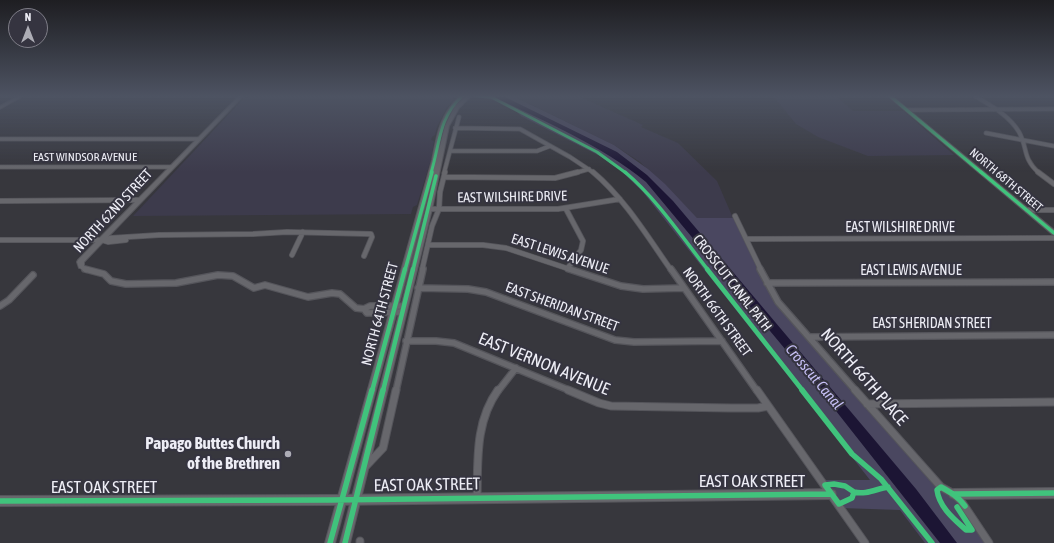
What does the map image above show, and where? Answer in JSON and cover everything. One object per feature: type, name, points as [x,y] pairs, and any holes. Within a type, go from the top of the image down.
[{"type":"street","name":"NORTH 62ND STREET","points":[[216,121],[80,262],[81,266],[86,270],[104,274],[111,281],[126,284],[176,283],[199,280],[218,274],[233,276],[254,288],[265,285],[308,297],[332,293],[340,294],[356,308],[364,309],[367,313],[398,309]]},
{"type":"street","name":"NORTH 64TH STREET","points":[[330,543],[341,500],[398,309],[424,209],[434,160],[446,121]]},
{"type":"street","points":[[364,468],[383,448],[432,226],[439,209],[440,195],[457,121]]},
{"type":"street","name":"NORTH 68TH STREET","points":[[921,121],[1054,233]]},
{"type":"street","points":[[1010,121],[1023,140],[1028,161],[1036,170],[1054,184]]},
{"type":"street","name":"NORTH 66TH STREET","points":[[455,128],[516,128],[589,169],[605,182],[620,199],[865,543]]},
{"type":"street","points":[[986,133],[1054,146]]},
{"type":"street","points":[[0,139],[198,139]]},
{"type":"street","points":[[450,151],[537,151],[550,146]]},
{"type":"street","name":"EAST WINDSOR AVENUE","points":[[0,167],[171,167]]},
{"type":"street","points":[[444,178],[555,178],[589,169]]},
{"type":"street","name":"EAST WILSHIRE DRIVE","points":[[424,209],[566,209],[620,199]]},
{"type":"street","points":[[0,201],[139,200]]},
{"type":"street","points":[[566,209],[583,241],[581,250],[567,269]]},
{"type":"street","points":[[1027,210],[1054,210]]},
{"type":"street","name":"NORTH 66TH PLACE","points":[[735,216],[767,283],[778,302],[941,487],[954,494],[965,506],[989,543]]},
{"type":"street","points":[[292,255],[302,232]]},
{"type":"street","points":[[0,240],[102,240],[108,242],[159,234],[253,234],[302,232],[371,234],[372,237],[364,256]]},
{"type":"street","name":"EAST WILSHIRE DRIVE","points":[[747,239],[1054,238]]},
{"type":"street","name":"EAST LEWIS AVENUE","points":[[428,245],[483,245],[506,248],[621,286],[643,289],[684,288]]},
{"type":"street","points":[[0,305],[9,300],[33,275]]},
{"type":"street","name":"EAST LEWIS AVENUE","points":[[767,283],[1054,282]]},
{"type":"street","name":"EAST SHERIDAN STREET","points":[[418,288],[468,289],[486,292],[615,340],[634,342],[722,341]]},
{"type":"street","name":"NORTH 64TH STREET","points":[[345,543],[364,468],[398,309]]},
{"type":"street","name":"EAST SHERIDAN STREET","points":[[809,337],[1054,335]]},
{"type":"street","name":"EAST VERNON AVENUE","points":[[406,341],[436,341],[454,343],[599,403],[611,406],[716,408],[758,408],[768,406]]},
{"type":"street","points":[[477,497],[480,437],[486,410],[516,368]]},
{"type":"street","points":[[867,404],[1054,402]]},
{"type":"street","points":[[954,494],[1054,493]]},
{"type":"street","name":"EAST OAK STREET","points":[[0,501],[341,500],[477,497],[831,494]]},
{"type":"shaded area","points":[[222,121],[440,121],[435,135],[431,140],[434,141],[431,160],[417,205],[413,207],[411,214],[133,216]]},
{"type":"shaded area","points":[[532,121],[565,121],[614,145],[648,169],[665,184],[697,218],[733,218],[735,216],[774,297],[923,468],[954,494],[989,543],[925,543],[900,510],[841,508],[821,480],[870,480],[643,192],[619,169],[600,156]]},
{"type":"shaded area","points":[[565,121],[635,121],[643,125],[641,127],[678,143],[717,181],[733,218],[697,218],[640,162],[614,145]]},
{"type":"shaded area","points":[[794,121],[916,121],[954,155],[868,156],[818,137]]},
{"type":"water","name":"Crosscut Canal","points":[[544,121],[555,121],[617,152],[647,175],[673,201],[916,489],[957,543],[940,543],[825,397],[646,182],[610,156],[572,134]]},
{"type":"cycle path","points":[[330,543],[435,160],[443,121]]},
{"type":"cycle path","name":"CROSSCUT CANAL PATH","points":[[538,121],[597,152],[639,184],[852,454],[881,479],[932,543]]},
{"type":"cycle path","points":[[920,121],[1054,233]]},
{"type":"cycle path","points":[[345,543],[436,176]]},
{"type":"cycle path","points":[[854,492],[852,498],[839,504],[825,485],[834,484],[845,486],[854,492],[863,494],[875,489],[888,487]]},
{"type":"cycle path","points":[[957,507],[972,530],[966,530],[947,512],[940,501],[937,490],[941,487],[957,497],[965,506]]},
{"type":"cycle path","points":[[954,494],[1054,493]]},
{"type":"cycle path","points":[[0,501],[331,500],[831,494]]},
{"type":"place","name":"Papago Buttes Church of the Brethren","points":[[288,454]]}]
